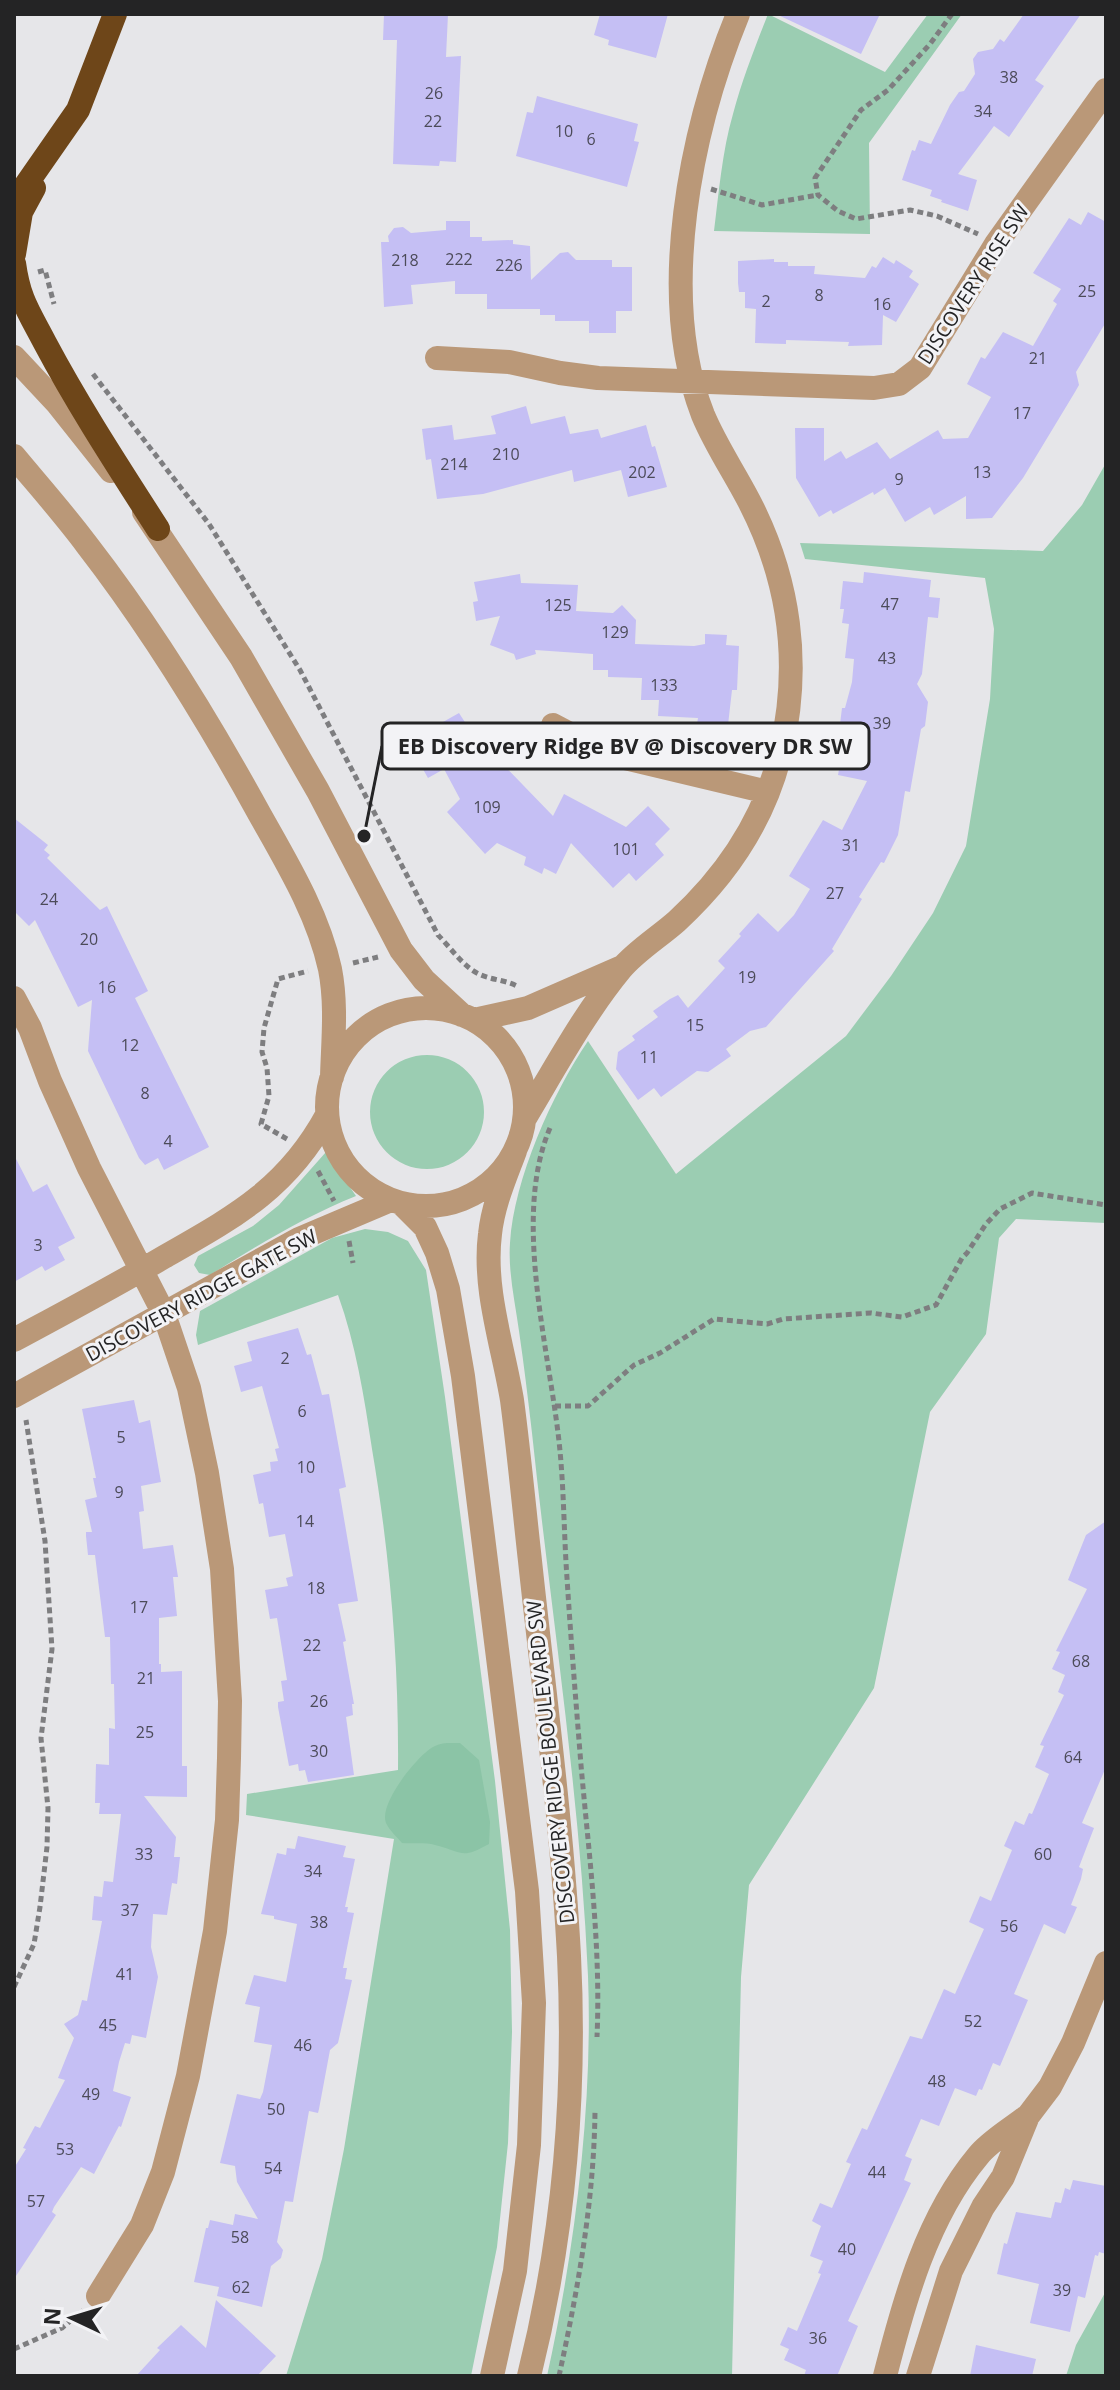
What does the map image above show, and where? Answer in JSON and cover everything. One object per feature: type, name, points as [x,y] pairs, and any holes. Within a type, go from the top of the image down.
[{"type":"highway","points":[[14,254],[21,212],[78,110],[115,14]]},
{"type":"highway","points":[[14,202],[78,110]]},
{"type":"highway","points":[[14,263],[20,296],[28,316],[60,375],[158,529]]},
{"type":"street","points":[[14,456],[87,545],[202,715],[277,845],[318,927],[335,1000],[327,1115],[332,1137],[347,1166],[371,1190],[396,1202],[435,1206],[468,1197],[495,1178],[515,1151],[525,1118],[564,1052],[622,967],[677,921],[714,882],[740,848],[768,792],[781,751],[790,696],[792,648],[785,600],[777,565],[749,500],[714,442],[693,382],[682,286],[683,232],[689,182],[705,105],[738,14]]},
{"type":"street","name":"DISCOVERY RISE SW","points":[[437,358],[509,362],[598,378],[874,388],[899,384],[920,368],[996,244],[1106,90]]},
{"type":"street","points":[[14,357],[57,403],[158,529],[241,657],[318,791],[401,950],[424,980],[497,1038],[514,1061],[523,1089],[525,1118]]},
{"type":"street","points":[[553,725],[621,757],[768,792]]},
{"type":"street","points":[[332,1077],[341,1056],[355,1038],[373,1023],[394,1013],[417,1008],[440,1009],[468,1017],[528,1008],[622,967]]},
{"type":"street","points":[[14,998],[30,1028],[89,1168],[164,1314],[189,1388],[207,1473],[222,1569],[230,1701],[227,1820],[213,1946],[188,2076],[163,2172],[142,2225],[98,2296]]},
{"type":"street","points":[[14,1340],[235,1217],[275,1184],[303,1152],[327,1115]]},
{"type":"street","name":"DISCOVERY RIDGE BOULEVARD SW","points":[[515,1151],[494,1210],[489,1256],[491,1285],[512,1401],[539,1640],[563,1870],[570,2015],[570,2075],[562,2185],[555,2242],[529,2376]]},
{"type":"street","name":"DISCOVERY RIDGE GATE SW","points":[[14,1396],[299,1239],[396,1202]]},
{"type":"street","name":"DISCOVERY RIDGE BOULEVARD SW","points":[[396,1202],[425,1227],[448,1289],[463,1376],[527,1891],[534,2003],[529,2145],[515,2271],[492,2376]]},
{"type":"street","points":[[918,2376],[951,2271],[983,2207],[1003,2177],[1028,2116],[1050,2087],[1073,2043],[1106,1963]]},
{"type":"street","points":[[885,2376],[907,2298],[941,2215],[979,2154],[1028,2116]]},
{"type":"path","points":[[952,14],[930,44],[888,90],[861,110],[815,178],[818,195],[838,211],[856,219],[910,210],[937,216],[996,244]]},
{"type":"path","points":[[689,182],[762,205],[818,195]]},
{"type":"path","points":[[45,270],[57,315]]},
{"type":"path","points":[[91,373],[209,524],[300,670],[438,935],[479,975],[504,980],[521,988]]},
{"type":"path","points":[[428,939],[438,935]]},
{"type":"path","points":[[344,964],[382,957]]},
{"type":"path","points":[[309,971],[278,979],[264,1028],[262,1052],[267,1068],[269,1096],[261,1124],[314,1163],[343,1222],[353,1263]]},
{"type":"path","points":[[555,1406],[588,1406],[634,1365],[660,1353],[714,1319],[767,1324],[783,1319],[871,1313],[902,1317],[920,1312],[936,1305],[962,1258],[1000,1209],[1032,1193],[1106,1205]]},
{"type":"path","points":[[14,1987],[34,1944],[44,1877],[48,1808],[41,1738],[52,1649],[45,1541],[26,1420]]},
{"type":"path","points":[[14,2349],[62,2328],[98,2296]]},
{"type":"green space","points":[[768,14],[885,72],[928,14],[962,14],[869,143],[870,234],[714,231],[729,128]]},
{"type":"green space","points":[[1106,463],[1106,1223],[1016,1219],[999,1238],[986,1334],[930,1412],[874,1688],[749,1885],[741,1977],[732,2376],[547,2376],[566,2278],[580,2177],[588,2075],[588,1976],[572,1772],[511,1276],[510,1243],[519,1192],[549,1111],[588,1041],[676,1174],[846,1036],[933,913],[966,846],[990,699],[994,629],[985,578],[805,559],[800,543],[1043,551],[1082,505]]},
{"type":"green space","points":[[427,1055],[449,1059],[468,1071],[480,1090],[484,1112],[480,1134],[468,1153],[449,1165],[427,1169],[405,1165],[386,1153],[374,1134],[370,1112],[374,1090],[386,1071],[405,1059]]},
{"type":"green space","points":[[326,1152],[356,1196],[300,1222],[210,1275],[199,1273],[194,1265],[198,1256],[253,1226],[279,1205]]},
{"type":"green space","points":[[365,1229],[388,1232],[408,1241],[426,1270],[495,1781],[510,1930],[512,2032],[508,2143],[497,2247],[471,2376],[286,2376],[322,2259],[344,2149],[394,1839],[246,1815],[247,1794],[398,1770],[392,1609],[384,1529],[366,1410],[355,1352],[338,1295],[198,1345],[196,1335],[200,1311],[332,1238]]},
{"type":"green space","points":[[460,1743],[479,1760],[490,1822],[489,1844],[467,1853],[431,1844],[402,1843],[386,1823],[385,1815],[394,1792],[410,1768],[428,1751],[441,1744]]},
{"type":"green space","points":[[1106,2291],[1106,2376],[1066,2376],[1076,2345]]},
{"type":"building","points":[[384,14],[448,14],[446,57],[461,56],[456,162],[440,161],[439,166],[393,164],[397,40],[383,40]]},
{"type":"building","points":[[600,14],[668,14],[656,58],[608,45],[609,40],[594,35]]},
{"type":"building","points":[[776,14],[880,14],[861,54]]},
{"type":"building","points":[[1024,14],[1081,14],[1035,80],[1044,86],[1009,137],[994,126],[958,174],[977,180],[968,211],[930,196],[932,190],[902,180],[912,150],[915,151],[919,140],[931,144],[950,105],[975,74],[973,59],[978,52],[993,49],[1000,39],[1004,42]]},
{"type":"building","points":[[537,96],[638,124],[634,141],[639,142],[627,187],[516,156],[527,112],[533,113]]},
{"type":"building","points":[[1088,212],[1106,222],[1106,322],[1076,372],[1079,385],[1075,392],[1023,478],[992,518],[966,519],[966,496],[934,515],[930,507],[905,522],[885,488],[833,514],[831,510],[819,517],[796,478],[795,428],[824,428],[824,461],[841,451],[846,459],[877,442],[890,459],[938,430],[943,439],[968,438],[991,397],[967,384],[981,357],[985,359],[1003,332],[1033,346],[1057,304],[1053,301],[1061,289],[1033,273],[1069,218],[1081,225]]},
{"type":"building","points":[[446,221],[470,221],[470,237],[482,237],[482,241],[513,240],[513,244],[530,246],[531,280],[560,253],[568,252],[576,260],[612,260],[612,267],[632,267],[632,311],[616,311],[616,333],[589,333],[589,321],[555,321],[555,315],[540,315],[540,309],[487,309],[487,294],[455,294],[455,281],[411,285],[413,304],[384,307],[381,242],[389,242],[388,236],[394,228],[403,227],[411,233],[446,230]]},
{"type":"building","points":[[883,257],[894,264],[896,260],[913,271],[909,277],[919,284],[896,322],[883,315],[882,345],[848,346],[849,342],[786,340],[786,344],[755,343],[756,309],[745,308],[745,292],[739,292],[738,261],[774,259],[774,262],[788,262],[788,266],[815,266],[814,274],[865,278],[872,266],[876,268]]},
{"type":"building","points":[[526,406],[531,424],[565,416],[570,434],[598,429],[601,438],[646,425],[667,487],[628,497],[621,470],[574,482],[572,470],[483,494],[437,499],[431,459],[426,460],[422,429],[452,425],[454,440],[496,434],[491,416]]},
{"type":"building","points":[[864,572],[931,580],[929,597],[940,598],[938,618],[928,617],[922,674],[917,684],[928,702],[925,726],[921,729],[910,792],[905,791],[898,835],[884,863],[881,862],[859,897],[862,899],[832,949],[834,951],[766,1027],[750,1031],[726,1049],[731,1056],[708,1072],[697,1071],[661,1097],[654,1088],[638,1100],[616,1069],[618,1052],[635,1040],[632,1036],[658,1017],[653,1011],[670,999],[678,995],[688,1008],[725,968],[718,961],[758,913],[778,932],[794,915],[810,889],[789,876],[823,820],[842,830],[867,781],[838,775],[844,742],[838,741],[842,708],[845,708],[852,682],[854,659],[845,658],[849,624],[842,623],[844,609],[840,609],[843,581],[863,583]]},
{"type":"building","points":[[520,574],[521,583],[578,585],[576,611],[613,613],[622,605],[636,620],[635,644],[694,646],[705,644],[705,634],[727,635],[726,645],[739,646],[737,690],[732,690],[728,725],[697,724],[698,718],[658,716],[659,700],[641,700],[642,678],[608,677],[608,670],[593,670],[593,654],[535,650],[536,654],[516,660],[514,654],[490,645],[500,616],[476,621],[473,602],[478,601],[474,582]]},
{"type":"building","points":[[459,713],[470,730],[481,724],[494,747],[489,750],[553,816],[564,794],[626,827],[648,806],[670,829],[655,844],[664,855],[636,881],[629,873],[613,888],[571,843],[556,874],[544,868],[542,874],[524,865],[526,857],[497,843],[485,854],[447,812],[460,799],[444,769],[428,778],[411,748],[415,746],[411,740]]},
{"type":"building","points":[[14,818],[48,845],[44,850],[50,855],[47,858],[100,910],[107,906],[148,991],[135,998],[209,1147],[164,1170],[158,1158],[145,1165],[139,1158],[88,1051],[92,1000],[78,1007],[35,920],[29,926],[14,911]]},
{"type":"building","points":[[14,1155],[33,1192],[47,1184],[75,1238],[58,1247],[65,1260],[45,1271],[42,1266],[14,1282]]},
{"type":"building","points":[[298,1328],[307,1355],[311,1354],[322,1395],[329,1394],[346,1487],[339,1489],[358,1601],[338,1604],[354,1704],[353,1715],[346,1717],[354,1775],[308,1782],[305,1770],[299,1771],[298,1764],[289,1766],[278,1707],[278,1702],[284,1701],[281,1681],[287,1680],[277,1618],[270,1619],[265,1590],[288,1586],[286,1578],[293,1576],[285,1534],[269,1537],[263,1503],[259,1504],[253,1475],[271,1471],[270,1462],[278,1461],[275,1449],[279,1448],[262,1386],[241,1392],[234,1366],[252,1361],[247,1342]]},
{"type":"building","points":[[134,1400],[139,1423],[150,1420],[161,1482],[141,1486],[144,1511],[139,1512],[143,1549],[173,1545],[178,1577],[173,1577],[177,1616],[159,1618],[159,1664],[161,1672],[182,1671],[182,1766],[187,1766],[187,1797],[144,1796],[176,1837],[174,1857],[180,1857],[177,1884],[172,1883],[167,1915],[153,1914],[151,1947],[158,1977],[146,2038],[132,2035],[130,2044],[125,2043],[119,2062],[113,2091],[131,2097],[121,2127],[94,2174],[81,2167],[54,2207],[52,2212],[56,2215],[14,2279],[14,2168],[35,2126],[40,2128],[65,2080],[58,2078],[74,2038],[64,2024],[78,2015],[82,2000],[87,2001],[102,1921],[92,1920],[94,1896],[102,1897],[104,1881],[113,1882],[121,1814],[99,1814],[100,1803],[95,1803],[96,1764],[109,1765],[109,1728],[115,1729],[114,1684],[111,1684],[110,1637],[105,1637],[95,1555],[88,1555],[86,1532],[92,1532],[85,1500],[97,1497],[82,1409]]},
{"type":"building","points":[[1106,1521],[1106,1767],[1082,1823],[1094,1828],[1079,1867],[1083,1869],[1081,1879],[1071,1905],[1077,1907],[1065,1934],[1044,1924],[1014,1994],[1028,2000],[1000,2066],[993,2063],[982,2090],[979,2089],[976,2096],[955,2088],[939,2126],[921,2119],[905,2156],[912,2159],[904,2180],[911,2183],[848,2321],[858,2326],[837,2376],[804,2376],[806,2370],[784,2360],[789,2349],[780,2345],[788,2327],[797,2331],[821,2274],[818,2273],[823,2261],[810,2256],[821,2226],[812,2221],[820,2203],[832,2208],[851,2164],[846,2162],[862,2128],[867,2130],[910,2036],[922,2039],[944,1989],[955,1994],[984,1929],[969,1922],[980,1896],[991,1901],[1012,1850],[1004,1846],[1015,1821],[1024,1825],[1029,1813],[1032,1814],[1049,1774],[1035,1767],[1044,1746],[1040,1745],[1064,1695],[1058,1692],[1065,1675],[1052,1669],[1060,1652],[1056,1651],[1087,1589],[1068,1580],[1086,1535]]},
{"type":"building","points":[[298,1836],[346,1846],[343,1857],[355,1859],[345,1907],[348,1907],[347,1912],[354,1913],[343,1968],[347,1968],[345,1979],[352,1980],[338,2043],[330,2050],[318,2113],[309,2111],[293,2202],[285,2201],[277,2242],[283,2250],[281,2258],[271,2266],[262,2307],[217,2296],[219,2287],[194,2282],[210,2220],[233,2225],[235,2214],[258,2219],[237,2182],[235,2166],[220,2163],[237,2094],[260,2099],[263,2092],[272,2045],[254,2042],[260,2007],[245,2004],[254,1975],[286,1982],[297,1924],[261,1914],[277,1853],[286,1855],[287,1848],[295,1849]]},
{"type":"building","points":[[1073,2180],[1106,2186],[1106,2254],[1099,2252],[1098,2256],[1095,2255],[1085,2298],[1078,2296],[1070,2332],[1030,2323],[1039,2284],[997,2274],[1016,2212],[1051,2218],[1055,2202],[1061,2203],[1065,2188],[1070,2190]]},
{"type":"building","points":[[216,2300],[276,2356],[257,2376],[136,2376],[160,2350],[157,2348],[181,2325],[206,2348]]},
{"type":"building","points":[[976,2345],[1036,2359],[1032,2376],[970,2376]]},
{"type":"place","name":"EB Discovery Ridge BV @ Discovery DR SW","points":[[364,836]]}]
